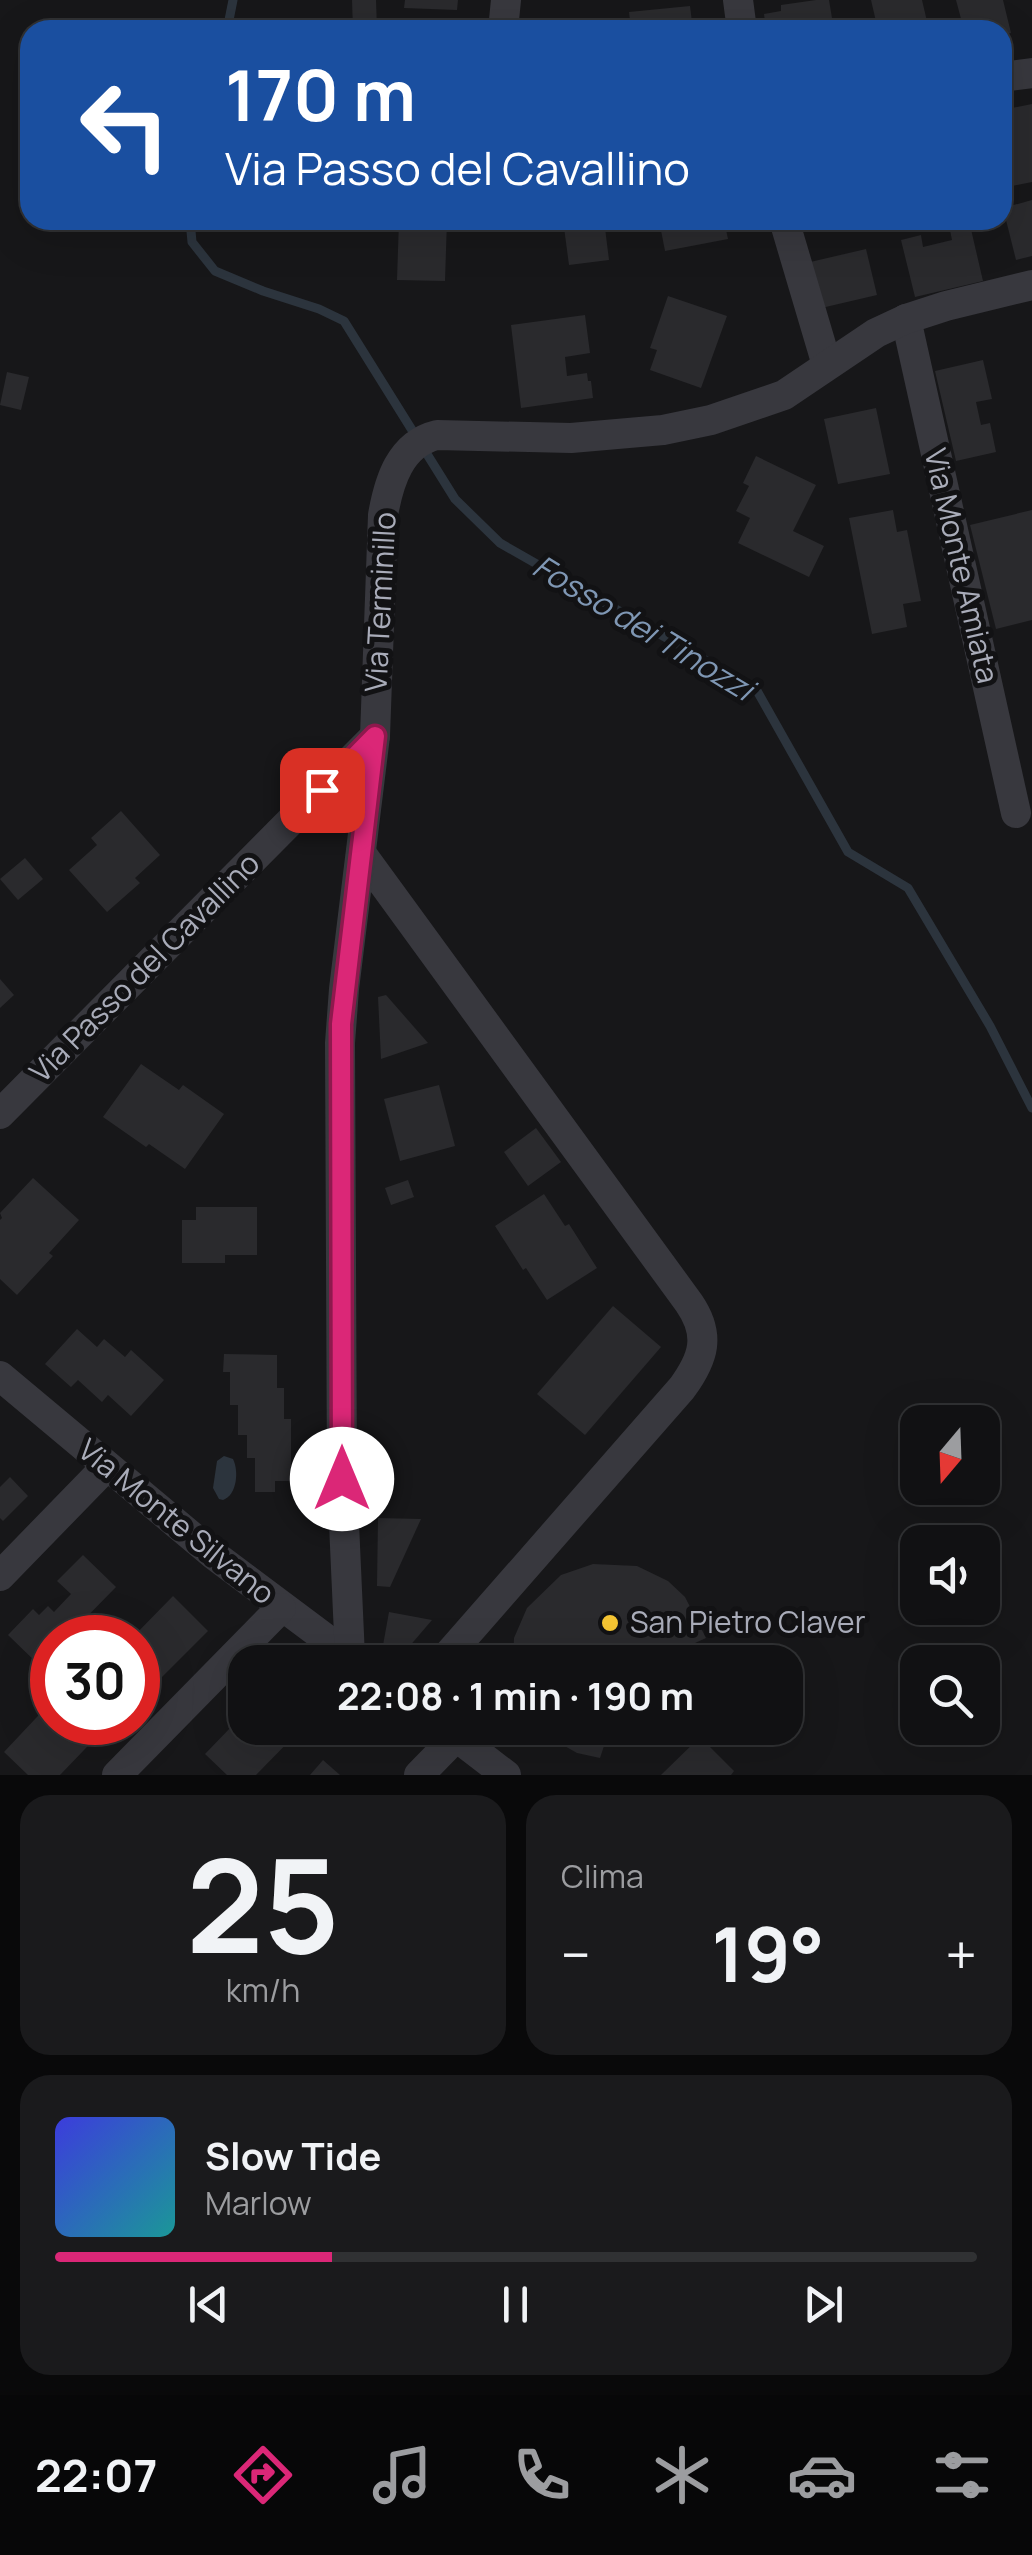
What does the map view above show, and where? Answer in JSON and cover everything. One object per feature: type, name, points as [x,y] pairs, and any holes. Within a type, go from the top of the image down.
[{"type":"street","points":[[787,230],[828,365]]},
{"type":"street","name":"Via Terminillo","points":[[353,1645],[342,1479],[340,1063],[344,989],[375,736],[383,515],[393,476],[419,444],[453,434],[571,438],[679,428],[733,414],[791,391],[876,333],[906,319],[1032,285]]},
{"type":"street","name":"Via Monte Amiata","points":[[906,319],[1016,813]]},
{"type":"street","name":"Via Passo del Cavallino","points":[[0,1114],[375,736]]},
{"type":"street","points":[[360,852],[689,1302],[703,1338],[700,1360],[682,1388],[457,1645]]},
{"type":"street","name":"Via Monte Silvano","points":[[0,1376],[281,1608],[333,1645]]},
{"type":"street","points":[[0,1576],[107,1466]]},
{"type":"street","points":[[117,1775],[281,1608]]},
{"type":"street","points":[[419,1775],[441,1745]]},
{"type":"street","points":[[468,1745],[506,1775]]},
{"type":"shaded area","points":[[224,1456],[233,1459],[236,1476],[234,1488],[223,1500],[213,1488],[217,1461]]},
{"type":"building","points":[[352,0],[376,0],[377,20],[353,20]]},
{"type":"building","points":[[405,0],[458,0],[457,10],[404,8]]},
{"type":"building","points":[[829,0],[832,20],[765,20],[764,14],[781,11],[781,5]]},
{"type":"building","points":[[871,0],[922,0],[927,20],[876,20]]},
{"type":"building","points":[[956,0],[1003,0],[1008,20],[961,20]]},
{"type":"building","points":[[690,6],[692,20],[630,20],[629,12]]},
{"type":"building","points":[[1032,104],[1032,182],[1012,186],[1012,108]]},
{"type":"building","points":[[1032,200],[1032,256],[1016,260],[1008,230],[1012,230],[1012,206]]},
{"type":"building","points":[[399,230],[447,230],[445,281],[397,280]]},
{"type":"building","points":[[564,230],[605,230],[609,260],[569,265]]},
{"type":"building","points":[[661,230],[726,230],[728,239],[665,251]]},
{"type":"building","points":[[950,230],[971,230],[983,281],[915,297],[901,240],[921,235],[923,247],[952,240]]},
{"type":"building","points":[[866,249],[877,295],[817,309],[806,263]]},
{"type":"building","points":[[668,296],[727,316],[701,388],[650,370],[657,350],[650,348]]},
{"type":"building","points":[[585,315],[590,353],[565,357],[567,376],[587,373],[593,398],[521,408],[511,325]]},
{"type":"building","points":[[983,360],[992,399],[976,402],[981,425],[990,423],[996,452],[956,461],[935,371]]},
{"type":"building","points":[[7,372],[29,377],[21,410],[0,405]]},
{"type":"building","points":[[876,408],[890,474],[838,484],[824,419]]},
{"type":"building","points":[[756,456],[816,485],[793,531],[824,546],[809,577],[738,543],[750,518],[736,511],[749,486],[743,483]]},
{"type":"building","points":[[893,510],[897,532],[907,530],[921,601],[903,604],[907,627],[872,634],[849,518]]},
{"type":"building","points":[[1032,510],[1032,620],[996,629],[970,525]]},
{"type":"building","points":[[121,811],[160,855],[135,878],[140,883],[107,912],[69,870],[97,845],[91,838]]},
{"type":"building","points":[[25,858],[43,879],[18,900],[0,879]]},
{"type":"building","points":[[0,979],[14,995],[0,1008]]},
{"type":"building","points":[[386,995],[428,1043],[381,1059],[378,997]]},
{"type":"building","points":[[141,1064],[179,1090],[183,1085],[224,1114],[185,1169],[103,1117]]},
{"type":"building","points":[[439,1085],[455,1146],[400,1161],[384,1099]]},
{"type":"building","points":[[536,1128],[561,1162],[528,1186],[504,1152]]},
{"type":"building","points":[[33,1178],[79,1220],[17,1295],[0,1279],[0,1213]]},
{"type":"building","points":[[408,1180],[414,1197],[391,1205],[385,1188]]},
{"type":"building","points":[[544,1194],[597,1268],[547,1300],[495,1226]]},
{"type":"building","points":[[196,1207],[257,1207],[257,1255],[225,1255],[225,1263],[182,1263],[182,1220],[196,1220]]},
{"type":"building","points":[[613,1306],[661,1347],[585,1435],[537,1394]]},
{"type":"building","points":[[77,1329],[97,1347],[104,1339],[125,1357],[131,1350],[164,1380],[131,1416],[108,1395],[102,1402],[78,1380],[71,1387],[45,1364]]},
{"type":"building","points":[[224,1354],[277,1355],[277,1388],[284,1388],[284,1419],[291,1419],[291,1481],[275,1481],[275,1492],[255,1492],[255,1458],[247,1458],[247,1435],[238,1435],[238,1405],[230,1405],[230,1372],[223,1372]]},
{"type":"building","points":[[10,1477],[28,1496],[3,1521],[0,1487]]},
{"type":"building","points":[[378,1518],[421,1519],[390,1587],[377,1586]]},
{"type":"building","points":[[83,1555],[116,1587],[89,1615],[39,1615],[48,1606],[54,1612],[71,1594],[57,1581]]},
{"type":"building","name":"San Pietro Claver","points":[[593,1564],[637,1566],[668,1581],[685,1597],[706,1638],[691,1645],[514,1645],[527,1608],[561,1575]]},
{"type":"building","points":[[173,1596],[208,1631],[160,1679],[160,1615],[154,1615]]},
{"type":"building","points":[[33,1609],[39,1615],[30,1615],[30,1656],[8,1635]]},
{"type":"building","points":[[389,1612],[432,1620],[411,1645],[383,1645]]},
{"type":"building","points":[[30,1724],[30,1745],[89,1745],[60,1775],[28,1775],[4,1752]]},
{"type":"building","points":[[228,1730],[228,1745],[285,1745],[256,1775],[227,1775],[205,1754]]},
{"type":"building","points":[[563,1745],[604,1745],[600,1758]]},
{"type":"building","points":[[692,1745],[708,1745],[734,1771],[731,1775],[661,1775]]},
{"type":"building","points":[[323,1760],[340,1775],[310,1775]]},
{"type":"waterway","name":"Fosso dei Tinozzi","points":[[229,20],[233,0]]},
{"type":"waterway","name":"Fosso dei Tinozzi","points":[[191,230],[192,242],[215,271],[344,321],[455,499],[500,543],[756,689],[848,852],[908,888],[990,1026],[1032,1108]]},
{"type":"place","name":"San Pietro Claver","points":[[610,1623]]},
{"type":"route","points":[[322,790],[375,736],[341,1024],[342,1479]]}]
